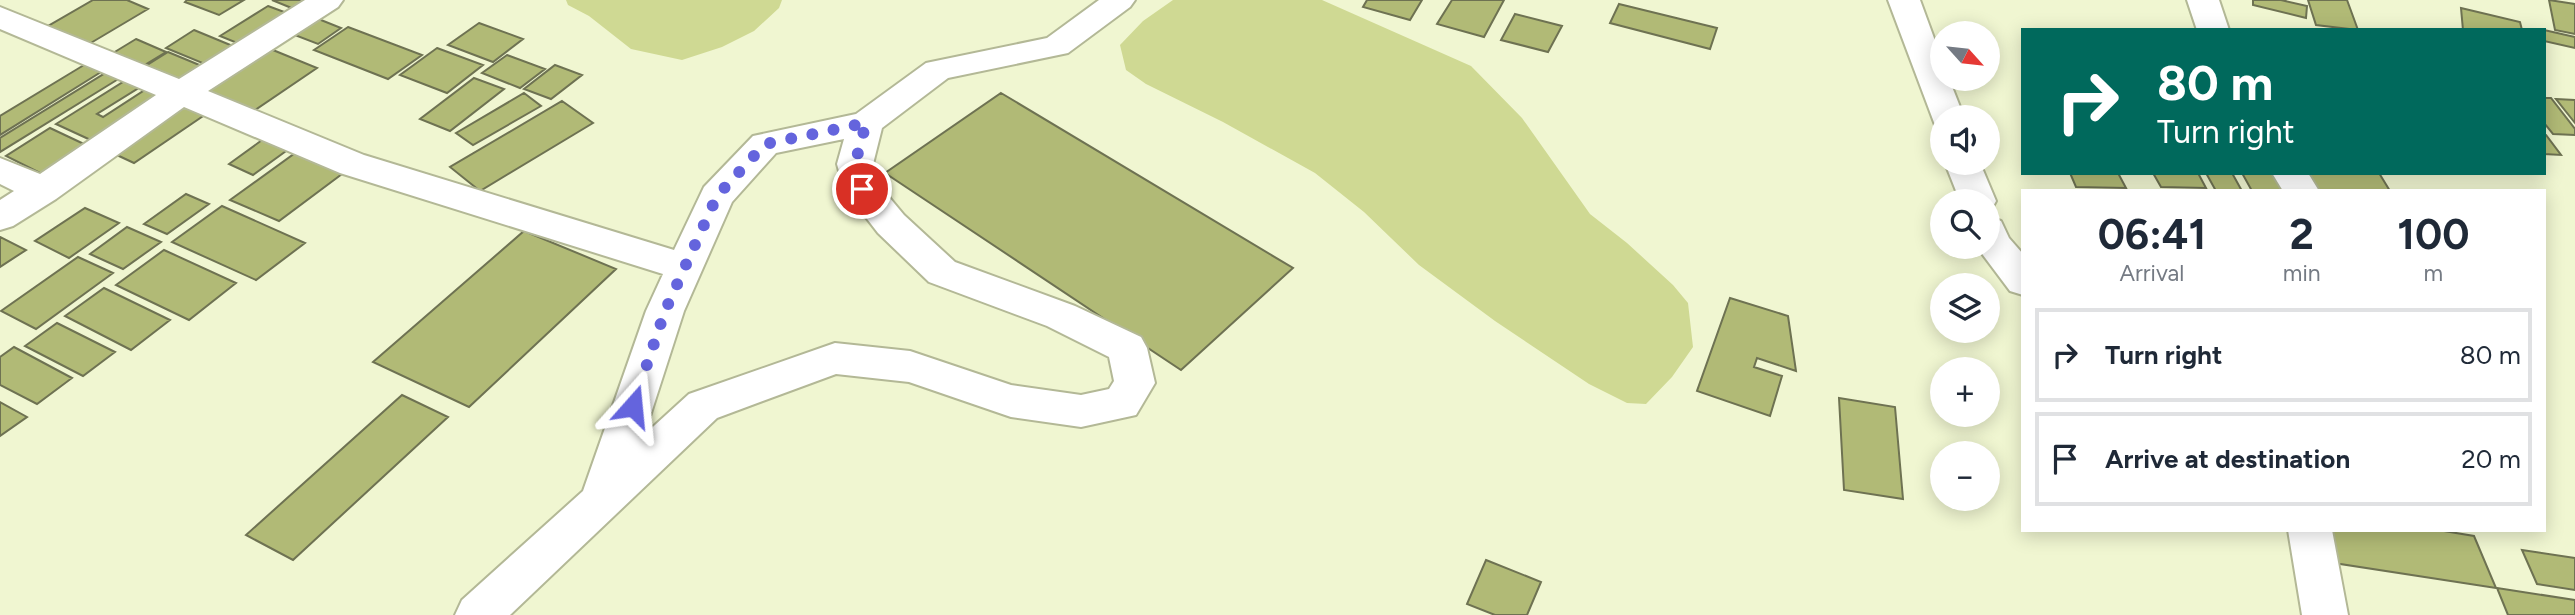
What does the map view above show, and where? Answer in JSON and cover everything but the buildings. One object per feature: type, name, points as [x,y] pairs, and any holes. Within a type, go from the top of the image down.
[{"type":"street","points":[[0,217],[181,93],[327,0]]},
{"type":"street","points":[[601,501],[665,311],[717,196],[765,144],[866,123],[938,71],[1057,46],[1119,0]]},
{"type":"street","points":[[1904,0],[1943,105]]},
{"type":"street","points":[[2203,0],[2212,28]]},
{"type":"street","points":[[0,17],[352,164],[685,267]]},
{"type":"street","points":[[478,615],[703,406],[835,358],[910,367],[1011,401],[1081,411],[1122,403],[1135,383],[1128,348],[1061,316],[942,272],[891,224],[862,189],[855,164],[866,123]]},
{"type":"street","points":[[0,170],[43,190]]},
{"type":"street","points":[[2000,252],[2021,278]]},
{"type":"street","points":[[2310,532],[2326,615]]},
{"type":"shaded area","points":[[566,0],[782,0],[779,8],[754,31],[722,47],[682,60],[631,49],[589,16],[568,5]]},
{"type":"shaded area","points":[[1173,0],[1322,0],[1471,66],[1522,118],[1590,214],[1627,243],[1673,285],[1688,303],[1693,347],[1672,377],[1646,404],[1627,403],[1589,384],[1495,321],[1419,265],[1364,212],[1315,173],[1223,122],[1146,84],[1126,70],[1120,45],[1143,21]]},
{"type":"route","points":[[633,406],[665,311],[717,196],[765,144],[866,123],[855,164],[862,189]]}]
